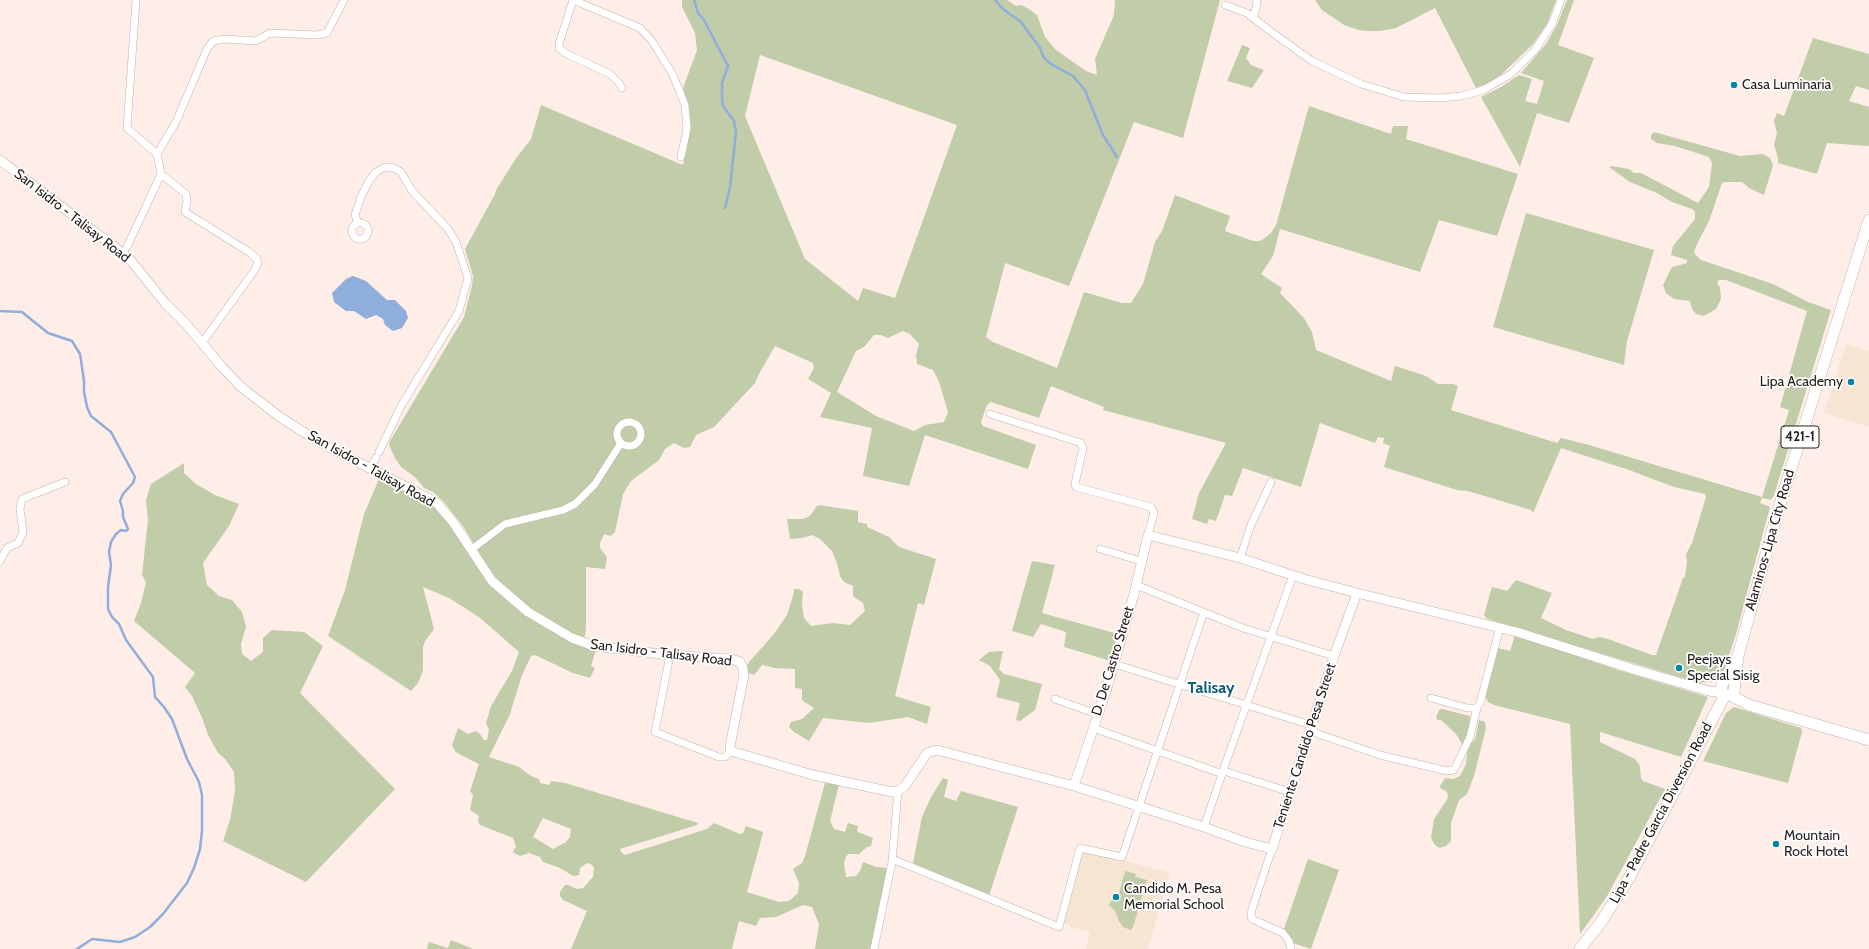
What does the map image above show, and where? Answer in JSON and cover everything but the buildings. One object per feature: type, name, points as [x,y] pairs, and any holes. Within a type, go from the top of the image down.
[{"type":"main road","name":"Alaminos-Lipa City Road","points":[[1727,689],[1738,656],[1779,507],[1869,220]]},
{"type":"main road","points":[[1727,689],[1744,703],[1869,740]]},
{"type":"main road","name":"Lipa - Padre Garcia Diversion Road","points":[[1580,949],[1601,922],[1629,878],[1727,689]]},
{"type":"street","points":[[127,247],[161,174],[157,154],[127,128],[136,0]]},
{"type":"street","points":[[157,154],[176,122],[207,49],[213,41],[225,39],[256,41],[270,33],[317,35],[327,33],[344,0]]},
{"type":"street","points":[[622,88],[619,82],[610,74],[565,53],[560,49],[559,44],[573,0],[640,28],[652,41],[673,74],[685,106],[687,129],[681,157]]},
{"type":"street","points":[[1253,17],[1257,0]]},
{"type":"street","points":[[1225,5],[1243,10],[1312,61],[1361,84],[1404,97],[1450,98],[1483,90],[1511,74],[1531,54],[1542,40],[1555,17],[1561,0]]},
{"type":"street","name":"San Isidro - Talisay Road","points":[[0,160],[122,252],[236,383],[280,417],[334,450],[436,502],[472,549],[489,577],[528,612],[572,638],[599,648],[732,659],[743,666],[743,680],[735,713],[730,746],[731,751]]},
{"type":"street","points":[[358,223],[356,215],[361,197],[369,181],[376,172],[385,167],[394,168],[400,172],[412,191],[448,229],[456,242],[468,278],[459,311],[400,406],[378,455],[370,469]]},
{"type":"street","points":[[161,174],[182,189],[186,194],[188,202],[185,210],[187,214],[249,252],[258,260],[252,273],[202,343]]},
{"type":"street","points":[[990,414],[1081,443],[1083,448],[1075,484],[1076,487],[1151,507],[1154,513],[1148,535],[1240,558],[1357,593],[1500,627],[1636,670],[1701,688],[1727,689]]},
{"type":"street","points":[[472,549],[506,524],[563,510],[575,504],[595,484],[621,443]]},
{"type":"street","points":[[0,561],[7,548],[18,543],[23,532],[20,509],[22,499],[65,482]]},
{"type":"street","points":[[1240,558],[1253,521],[1271,482]]},
{"type":"street","name":"D. De Castro Street","points":[[1074,786],[1114,664],[1148,535]]},
{"type":"street","points":[[1100,549],[1141,561]]},
{"type":"street","points":[[1204,827],[1222,772],[1293,575]]},
{"type":"street","points":[[1136,585],[1243,628],[1334,656]]},
{"type":"street","name":"Teniente Candido Pesa Street","points":[[1272,849],[1334,656],[1357,593]]},
{"type":"street","points":[[892,860],[1059,927],[1079,849],[1083,848],[1122,857],[1204,612]]},
{"type":"street","points":[[1114,664],[1179,683],[1311,728],[1321,735],[1380,755],[1447,771],[1454,770],[1470,737],[1500,627]]},
{"type":"street","points":[[670,655],[655,732],[719,757],[725,757],[731,751],[812,775],[886,792],[898,791],[908,782],[924,755],[934,750],[1074,786],[1204,827],[1245,842],[1272,849],[1256,896],[1251,917],[1281,931],[1288,939],[1291,949]]},
{"type":"street","points":[[1431,698],[1467,708],[1477,708]]},
{"type":"street","points":[[1055,699],[1097,714]]},
{"type":"street","points":[[1093,728],[1217,772],[1227,772],[1290,792]]},
{"type":"street","points":[[874,949],[892,860],[898,791]]},
{"type":"shaded area","name":"Lipa Academy","points":[[1846,344],[1869,351],[1869,427],[1824,413]]},
{"type":"shaded area","name":"Candido M. Pesa Memorial School","points":[[1081,851],[1119,859],[1170,873],[1148,949],[1086,949],[1090,932],[1070,927],[1069,925],[1063,923]]},
{"type":"green space","points":[[682,0],[1007,0],[1016,6],[1021,5],[1029,9],[1037,15],[1045,37],[1056,50],[1086,71],[1097,75],[1095,59],[1114,15],[1115,0],[1220,0],[1183,138],[1134,122],[1069,286],[1005,263],[986,337],[993,342],[1057,368],[1084,292],[1122,303],[1131,303],[1143,284],[1155,242],[1162,231],[1175,195],[1230,216],[1225,231],[1253,241],[1260,241],[1266,237],[1271,233],[1276,225],[1309,106],[1391,134],[1393,126],[1408,126],[1406,139],[1518,174],[1497,236],[1439,220],[1420,272],[1280,229],[1273,256],[1261,274],[1282,288],[1280,293],[1304,318],[1312,332],[1316,350],[1391,381],[1395,366],[1426,376],[1438,384],[1453,384],[1458,386],[1451,410],[1557,443],[1561,438],[1589,445],[1762,497],[1789,410],[1780,407],[1807,311],[1726,280],[1719,280],[1717,283],[1720,288],[1721,299],[1716,309],[1704,316],[1696,314],[1692,309],[1690,301],[1674,299],[1666,293],[1663,285],[1672,267],[1687,263],[1687,260],[1671,255],[1673,246],[1695,219],[1695,212],[1692,209],[1672,202],[1657,193],[1630,182],[1609,167],[1612,166],[1629,169],[1634,173],[1641,173],[1698,203],[1709,187],[1712,163],[1709,157],[1675,146],[1657,143],[1651,139],[1651,135],[1654,132],[1740,156],[1763,154],[1770,158],[1773,165],[1764,195],[1749,188],[1742,182],[1722,183],[1709,221],[1694,253],[1701,260],[1773,284],[1808,302],[1831,310],[1774,495],[1771,500],[1762,498],[1760,503],[1770,507],[1736,634],[1724,671],[1715,681],[1699,683],[1487,619],[1484,615],[1492,587],[1507,591],[1516,580],[1552,593],[1541,618],[1566,630],[1593,639],[1599,637],[1608,639],[1652,655],[1656,655],[1683,578],[1685,577],[1687,561],[1686,554],[1692,543],[1706,497],[1705,494],[1674,487],[1629,470],[1561,448],[1533,513],[1531,510],[1468,491],[1457,490],[1384,467],[1390,446],[1383,443],[1384,438],[1378,437],[1375,443],[1320,423],[1301,487],[1243,468],[1232,496],[1225,495],[1216,521],[1209,519],[1207,524],[1192,519],[1199,493],[1226,443],[1103,410],[1104,407],[1051,386],[1039,418],[991,402],[987,405],[981,422],[983,426],[1036,445],[1028,469],[925,435],[909,486],[863,476],[872,428],[820,417],[831,393],[808,379],[814,368],[813,363],[775,346],[755,383],[714,427],[696,435],[690,447],[684,448],[674,443],[665,449],[659,460],[631,481],[623,494],[615,532],[611,536],[604,534],[600,543],[600,548],[607,557],[605,569],[586,567],[586,629],[584,640],[530,609],[493,576],[463,526],[444,502],[433,492],[424,488],[415,477],[401,467],[389,445],[390,441],[464,317],[473,276],[465,249],[496,190],[517,157],[531,139],[541,105],[683,165],[691,126],[689,108],[683,88],[697,50],[695,33],[682,7]],"holes":[[[760,55],[957,125],[895,298],[863,288],[858,301],[805,259],[745,116]],[[903,331],[910,334],[919,344],[916,355],[917,364],[933,370],[939,382],[948,412],[944,422],[925,425],[914,431],[876,416],[837,392],[856,351],[864,347],[874,335],[881,335],[888,338]]]},
{"type":"green space","points":[[1315,0],[1556,0],[1547,24],[1533,44],[1501,75],[1476,88],[1435,8],[1396,28],[1380,31],[1367,31],[1358,30],[1344,25],[1322,10]]},
{"type":"green space","points":[[1567,0],[1574,0],[1558,45],[1594,58],[1569,123],[1537,113],[1520,167],[1481,97],[1501,87],[1519,75],[1532,79],[1525,101],[1537,104],[1544,81],[1521,73],[1546,44],[1557,25]]},
{"type":"green space","points":[[1813,38],[1869,54],[1869,90],[1856,86],[1849,101],[1869,107],[1869,146],[1827,143],[1817,174],[1778,163],[1774,145],[1777,133],[1774,121],[1777,113],[1784,116]]},
{"type":"green space","points":[[1242,45],[1250,48],[1246,58],[1251,65],[1264,70],[1252,88],[1227,81]]},
{"type":"green space","points":[[1526,213],[1654,250],[1627,341],[1624,365],[1493,327]]},
{"type":"green space","points":[[184,463],[184,473],[196,484],[215,495],[239,504],[229,526],[203,563],[207,585],[219,596],[232,600],[242,612],[246,627],[241,644],[242,654],[251,661],[263,652],[263,638],[272,630],[304,632],[323,646],[300,693],[395,789],[306,882],[223,841],[230,820],[235,791],[234,772],[225,759],[218,753],[208,735],[192,696],[185,687],[195,673],[134,621],[141,603],[146,582],[142,575],[148,520],[146,500],[151,484]]},
{"type":"green space","points":[[379,479],[430,501],[442,513],[490,584],[514,605],[596,650],[591,666],[595,668],[590,678],[573,673],[535,655],[531,656],[522,675],[510,714],[489,757],[519,767],[531,776],[539,779],[540,783],[549,785],[551,781],[565,783],[698,823],[697,825],[620,849],[625,855],[707,829],[714,823],[740,834],[743,833],[746,826],[763,833],[747,892],[779,902],[789,901],[798,893],[799,883],[793,869],[802,863],[805,856],[825,783],[839,785],[830,821],[834,829],[845,832],[848,823],[858,826],[858,832],[873,838],[871,846],[867,847],[859,854],[848,854],[844,863],[846,877],[856,876],[860,871],[863,862],[876,867],[887,868],[880,909],[870,949],[815,949],[819,924],[812,907],[803,905],[776,917],[760,918],[756,926],[739,921],[732,949],[571,949],[587,911],[563,900],[560,896],[560,892],[565,885],[577,889],[583,888],[593,877],[594,867],[587,863],[580,868],[579,875],[573,876],[560,868],[543,862],[540,857],[529,853],[520,856],[514,853],[513,851],[516,847],[513,838],[480,825],[478,822],[479,816],[470,810],[473,795],[470,791],[479,764],[459,754],[455,751],[452,745],[458,728],[468,734],[476,731],[484,740],[487,740],[489,730],[486,723],[491,706],[512,671],[519,652],[479,617],[449,598],[423,587],[434,629],[425,641],[423,647],[423,671],[418,683],[411,691],[328,636],[345,590],[364,514]],"holes":[[[543,818],[571,829],[570,837],[566,842],[553,849],[533,837]]]},
{"type":"green space","points":[[819,505],[858,511],[858,522],[867,524],[867,527],[889,537],[899,547],[936,559],[924,605],[918,603],[895,696],[931,707],[927,724],[908,717],[869,723],[823,718],[809,741],[794,732],[789,727],[791,722],[802,719],[814,708],[802,700],[802,689],[795,688],[795,669],[775,668],[762,665],[754,675],[748,673],[747,666],[749,662],[774,634],[787,615],[794,589],[799,589],[803,592],[802,604],[804,618],[811,626],[833,623],[850,625],[865,611],[863,603],[853,596],[853,586],[844,582],[840,576],[832,551],[820,539],[812,535],[790,539],[787,519],[803,519],[810,516]]},
{"type":"green space","points":[[1032,561],[1055,565],[1042,613],[1118,634],[1111,661],[1064,647],[1066,632],[1041,624],[1033,637],[1012,631]]},
{"type":"green space","points":[[1515,635],[1618,670],[1708,697],[1681,757],[1600,732],[1600,742],[1635,759],[1640,766],[1641,778],[1643,781],[1665,789],[1606,898],[1580,934],[1570,724],[1494,705],[1488,702],[1485,697],[1498,648],[1510,651]]},
{"type":"green space","points":[[1003,651],[999,669],[1004,674],[1042,684],[1035,710],[1020,721],[1016,720],[1020,703],[996,697],[1000,680],[990,666],[979,660],[989,652]]},
{"type":"green space","points":[[1734,707],[1801,728],[1802,732],[1788,783],[1703,761],[1726,713]]},
{"type":"green space","points":[[1442,709],[1470,716],[1469,730],[1465,738],[1466,741],[1470,743],[1475,740],[1479,720],[1485,722],[1486,728],[1474,776],[1467,794],[1459,800],[1451,823],[1451,841],[1446,846],[1440,848],[1435,845],[1431,838],[1434,819],[1448,798],[1447,792],[1440,788],[1440,786],[1445,778],[1453,779],[1460,776],[1466,764],[1467,752],[1456,734],[1441,720],[1437,720],[1436,717],[1439,710]]},
{"type":"green space","points":[[943,778],[948,780],[944,797],[956,801],[961,791],[1018,807],[989,896],[913,863],[922,817],[931,797]]},
{"type":"green space","points":[[1308,859],[1339,870],[1311,949],[1293,943],[1284,929]]},
{"type":"green space","points":[[1125,871],[1136,874],[1135,877],[1147,880],[1131,930],[1123,927],[1115,911],[1109,905],[1112,900],[1117,901]]},
{"type":"green space","points":[[451,940],[473,949],[427,949],[429,942],[448,948]]},
{"type":"water","points":[[353,276],[366,281],[387,300],[395,300],[406,311],[408,318],[402,328],[393,331],[385,325],[383,319],[376,315],[366,319],[354,311],[346,311],[334,302],[332,293],[346,279]]},
{"type":"waterway","points":[[694,0],[698,13],[704,20],[728,66],[722,83],[722,98],[723,106],[734,121],[736,132],[730,187],[725,208]]},
{"type":"waterway","points":[[995,0],[1003,9],[1021,22],[1040,48],[1044,58],[1051,64],[1073,76],[1085,90],[1103,135],[1117,157]]},
{"type":"waterway","points":[[0,311],[22,312],[48,333],[72,341],[80,354],[84,392],[87,407],[91,416],[111,432],[135,477],[133,483],[123,494],[120,501],[123,517],[128,529],[126,531],[121,530],[116,534],[111,542],[109,552],[111,565],[108,587],[108,609],[112,617],[119,624],[126,640],[153,677],[155,697],[172,719],[187,759],[199,782],[202,795],[202,831],[200,849],[194,868],[187,883],[163,914],[150,927],[135,937],[120,942],[92,939],[77,949]]},
{"type":"place","name":"Casa Luminaria","points":[[1734,85]]},
{"type":"place","name":"Lipa Academy","points":[[1851,382]]},
{"type":"place","name":"Peejays Special Sisig","points":[[1679,668]]},
{"type":"place","name":"Mountain Rock Hotel","points":[[1776,844]]},
{"type":"place","name":"Candido M. Pesa Memorial School","points":[[1116,897]]},
{"type":"district","name":"Talisay","points":[[1211,688]]}]
